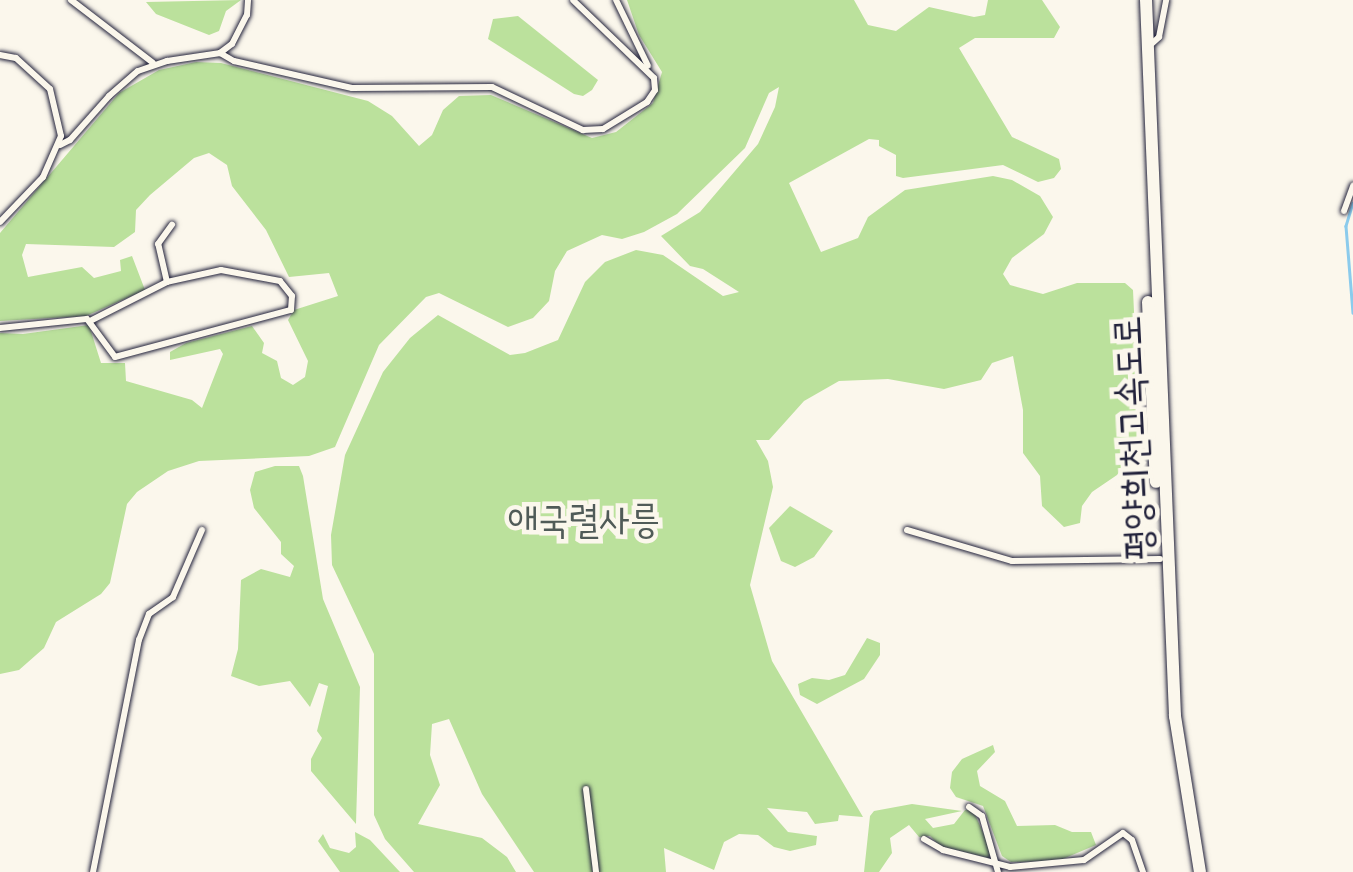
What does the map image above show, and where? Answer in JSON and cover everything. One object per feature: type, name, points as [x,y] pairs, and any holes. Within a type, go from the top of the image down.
[{"type":"highway","name":"평양희천고속도로","points":[[1143,0],[1175,716],[1197,872]]},
{"type":"highway","name":"평양희천고속도로","points":[[1143,0],[1150,383],[1160,559],[1172,746],[1197,872]]},
{"type":"street","points":[[71,0],[154,64]]},
{"type":"street","points":[[220,53],[240,31],[248,0]]},
{"type":"street","points":[[574,0],[650,71]]},
{"type":"street","points":[[60,145],[70,140],[109,96],[138,71],[154,64],[220,53],[234,60],[352,88],[492,87],[583,130],[616,124],[647,102],[654,90],[650,71],[616,0]]},
{"type":"street","points":[[1146,47],[1159,37],[1166,0]]},
{"type":"street","points":[[0,55],[16,58],[50,89],[59,116],[60,145],[42,177],[0,222]]},
{"type":"street","points":[[1344,211],[1353,186]]},
{"type":"street","points":[[167,282],[158,244],[172,226]]},
{"type":"street","points":[[0,328],[92,320],[167,282],[221,270],[280,281],[288,286],[293,303],[291,310],[245,324],[115,357],[92,320]]},
{"type":"street","points":[[93,872],[139,640],[148,614],[172,597],[202,530]]},
{"type":"street","points":[[907,530],[1012,560],[1160,559]]},
{"type":"street","points":[[586,790],[596,872]]},
{"type":"street","points":[[969,806],[982,816],[997,868]]},
{"type":"street","points":[[924,838],[937,848],[972,854],[997,868],[1084,860],[1123,834],[1132,840],[1142,872]]},
{"type":"green space","points":[[241,0],[226,11],[219,31],[209,35],[156,14],[146,2]]},
{"type":"green space","name":"애국렬사릉","points":[[627,0],[854,0],[868,25],[896,31],[929,7],[974,17],[985,15],[988,0],[1042,0],[1060,27],[1054,38],[975,38],[959,48],[1012,137],[1059,159],[1061,169],[1054,178],[1038,182],[1003,165],[903,178],[896,176],[896,155],[879,146],[879,140],[869,139],[789,183],[821,252],[858,238],[868,217],[905,190],[993,176],[1012,180],[1040,196],[1053,217],[1044,234],[1012,258],[1003,274],[1010,285],[1043,294],[1077,283],[1125,283],[1133,290],[1140,441],[1117,475],[1092,492],[1082,506],[1080,523],[1064,527],[1042,506],[1040,476],[1023,453],[1023,410],[1013,356],[992,363],[981,380],[944,389],[888,379],[839,381],[804,401],[769,440],[756,440],[768,461],[773,487],[750,585],[772,661],[863,817],[839,815],[838,821],[815,824],[807,812],[767,808],[788,832],[817,836],[816,845],[790,851],[774,847],[758,835],[739,834],[724,842],[714,870],[664,848],[666,872],[534,872],[482,794],[449,719],[432,724],[430,755],[440,785],[418,824],[482,838],[507,857],[516,872],[414,872],[385,839],[374,815],[374,654],[332,565],[331,535],[345,455],[383,372],[410,338],[438,315],[510,355],[525,353],[558,340],[585,282],[605,262],[636,250],[663,255],[723,296],[739,292],[703,269],[690,266],[661,236],[700,212],[758,144],[775,107],[779,87],[769,93],[745,148],[677,214],[644,232],[622,239],[602,235],[567,251],[555,271],[549,301],[533,318],[508,327],[439,293],[426,297],[379,345],[335,447],[309,456],[199,461],[168,471],[137,492],[127,504],[110,583],[101,594],[56,622],[44,648],[19,670],[0,674],[0,333],[23,334],[89,325],[101,363],[125,363],[126,381],[192,400],[202,408],[223,354],[220,349],[170,360],[170,352],[186,343],[252,326],[264,343],[262,353],[277,361],[281,378],[293,385],[305,377],[308,361],[288,320],[294,310],[338,296],[329,273],[289,277],[266,230],[232,186],[227,165],[209,153],[194,158],[150,195],[136,210],[135,232],[114,247],[26,244],[22,255],[28,277],[82,267],[94,278],[121,271],[120,260],[132,256],[145,290],[86,316],[0,321],[0,233],[119,93],[159,70],[196,62],[221,63],[368,101],[392,116],[419,146],[432,135],[443,110],[459,96],[491,95],[592,138],[616,132],[653,103],[662,72],[639,35]]},
{"type":"green space","points":[[518,16],[598,80],[592,90],[583,96],[574,94],[488,39],[493,19]]},
{"type":"green space","points":[[275,466],[299,466],[303,476],[323,599],[360,687],[356,824],[311,771],[311,759],[322,738],[317,731],[328,686],[319,683],[310,707],[290,681],[259,686],[231,676],[238,649],[241,580],[261,569],[290,577],[294,566],[281,554],[281,542],[254,508],[250,490],[255,472]]},
{"type":"green space","points":[[790,506],[833,531],[814,557],[795,567],[781,561],[769,528]]},
{"type":"green space","points":[[867,638],[880,643],[880,655],[864,679],[817,704],[800,695],[798,684],[812,678],[829,680],[845,675]]},
{"type":"green space","points":[[993,745],[995,752],[977,771],[980,786],[1005,801],[1017,826],[1055,825],[1072,832],[1091,832],[1096,845],[1058,861],[1011,862],[1002,856],[983,806],[956,797],[950,788],[952,772],[962,759]]},
{"type":"green space","points":[[912,804],[962,811],[925,819],[933,828],[954,824],[965,810],[973,810],[991,850],[989,858],[940,846],[930,836],[919,837],[909,825],[890,838],[892,853],[879,872],[864,872],[870,816],[874,811]]},
{"type":"green space","points":[[355,832],[370,840],[400,872],[340,872],[318,841],[323,834],[330,848],[349,853],[356,847]]},
{"type":"waterway","points":[[1353,203],[1346,226],[1353,313]]}]
